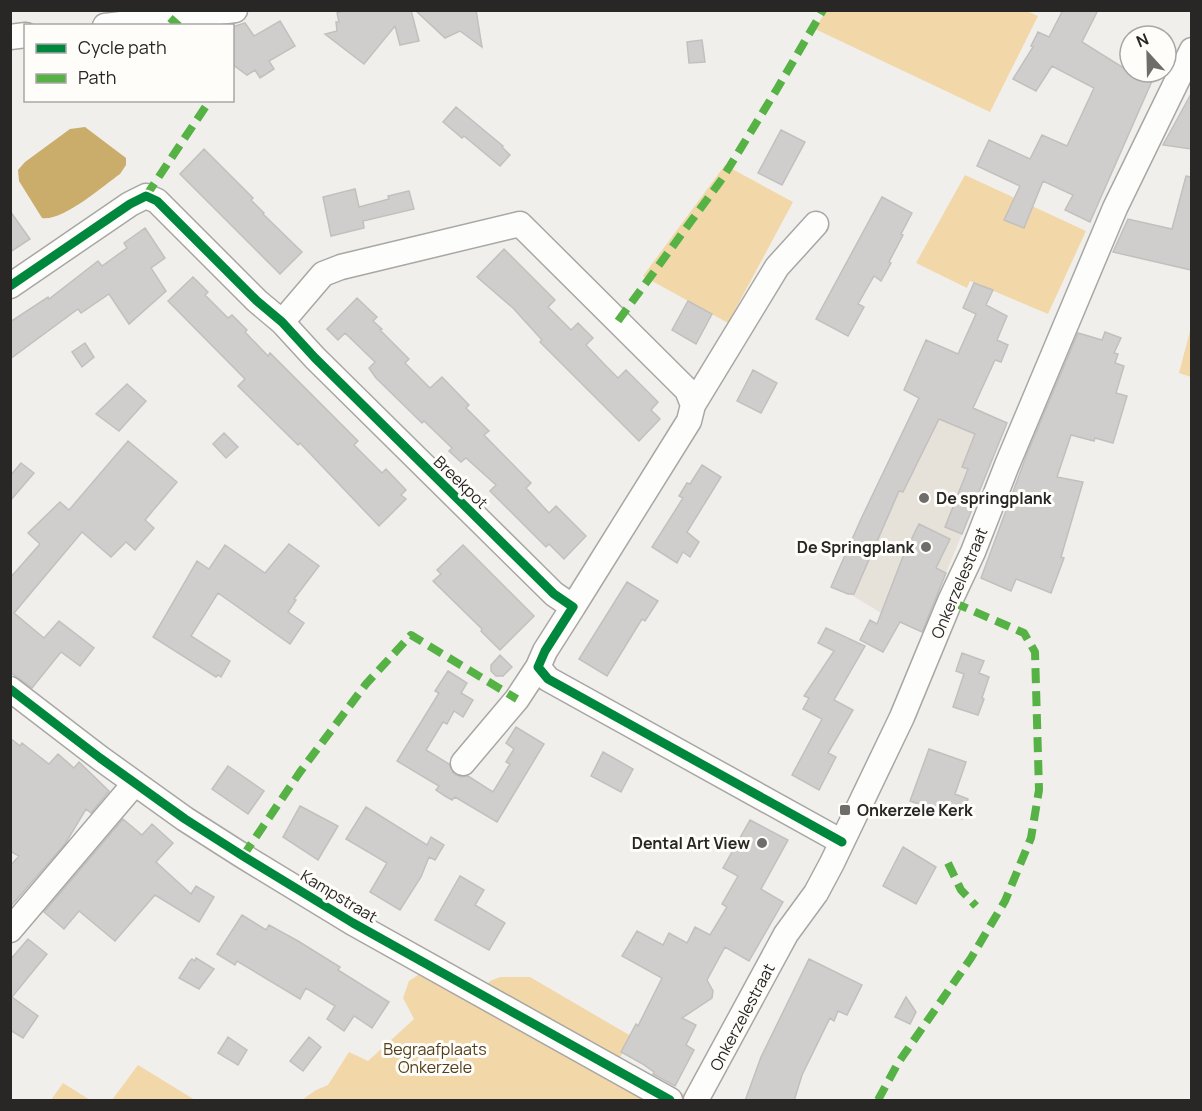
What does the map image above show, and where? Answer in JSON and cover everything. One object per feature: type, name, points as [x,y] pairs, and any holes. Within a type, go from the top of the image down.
[{"type":"street","points":[[121,24],[235,10]]},
{"type":"street","name":"Onkerzelestraat","points":[[696,1101],[786,934],[816,893],[902,717],[973,552],[1115,208],[1191,50]]},
{"type":"street","name":"Breekpot","points":[[10,286],[130,204],[146,196],[157,201],[257,301],[282,322],[436,479],[554,594],[573,607]]},
{"type":"street","points":[[282,322],[323,274],[341,267],[520,224],[687,390],[693,405]]},
{"type":"street","points":[[463,763],[517,699],[538,667],[545,651],[689,421],[693,405],[777,267],[816,224]]},
{"type":"street","points":[[538,667],[548,679],[842,842]]},
{"type":"street","name":"Kampstraat","points":[[10,689],[135,783],[243,856],[352,922],[670,1101]]},
{"type":"street","points":[[10,930],[135,783]]},
{"type":"shaded area","points":[[85,127],[126,158],[126,165],[120,174],[71,209],[50,218],[42,218],[19,181],[18,170],[25,162],[70,129]]},
{"type":"shaded area","name":"De springplank","points":[[925,386],[1007,423],[922,632],[831,587]]},
{"type":"green space","points":[[826,11],[1027,11],[1038,16],[990,112],[815,29]]},
{"type":"green space","points":[[725,165],[793,202],[728,323],[643,276]]},
{"type":"green space","points":[[965,175],[1086,231],[1048,314],[970,281],[967,288],[916,263]]},
{"type":"green space","points":[[1191,327],[1191,377],[1179,373]]},
{"type":"green space","name":"Begraafplaats Onkerzele","points":[[424,971],[477,998],[490,981],[500,977],[530,977],[631,1036],[620,1058],[691,1100],[302,1100],[328,1085],[349,1052],[368,1061],[414,1019],[403,998],[409,981]]},
{"type":"green space","points":[[138,1065],[195,1100],[112,1100]]},
{"type":"green space","points":[[63,1083],[90,1100],[51,1100]]},
{"type":"building","points":[[346,10],[411,10],[419,41],[400,45],[395,26],[364,64],[325,34],[337,31],[336,22],[339,22],[337,13]]},
{"type":"building","points":[[415,10],[476,10],[482,47],[460,31],[445,38]]},
{"type":"building","points":[[1063,10],[1098,10],[1082,42],[1118,64],[1118,84],[1151,84],[1090,222],[1065,210],[1073,195],[1043,181],[1024,228],[1004,220],[1020,186],[977,166],[989,140],[1030,159],[1042,135],[1067,146],[1094,88],[1052,66],[1036,91],[1013,79],[1033,47],[1031,46],[1038,32],[1049,37]]},
{"type":"building","points":[[280,21],[295,46],[269,61],[274,69],[260,78],[255,70],[247,75],[234,65],[234,26],[245,23],[254,36]]},
{"type":"building","points":[[702,40],[705,62],[689,63],[687,42]]},
{"type":"building","points":[[1191,94],[1191,149],[1163,145],[1175,123]]},
{"type":"building","points":[[456,107],[503,146],[510,155],[500,166],[443,122]]},
{"type":"building","points":[[781,130],[805,142],[782,185],[758,173]]},
{"type":"building","points":[[204,149],[253,198],[251,200],[263,214],[302,252],[280,274],[180,174]]},
{"type":"building","points":[[1186,176],[1191,177],[1191,270],[1113,252],[1128,219],[1172,229]]},
{"type":"building","points":[[355,189],[359,207],[409,191],[414,209],[363,221],[364,228],[331,236],[323,197]]},
{"type":"building","points":[[882,197],[912,213],[881,281],[874,276],[858,304],[864,307],[848,336],[816,319]]},
{"type":"building","points":[[10,211],[30,239],[10,252]]},
{"type":"building","points":[[145,228],[165,258],[151,268],[166,291],[129,324],[109,294],[81,313],[78,309],[10,359],[10,322],[48,297],[49,299],[98,261],[102,266],[127,248],[124,243]]},
{"type":"building","points":[[504,249],[555,300],[548,307],[571,330],[578,323],[593,338],[586,345],[618,378],[626,370],[658,402],[651,410],[660,419],[639,441],[540,342],[542,340],[513,308],[477,277]]},
{"type":"building","points":[[193,277],[208,292],[205,295],[228,318],[232,315],[268,356],[270,353],[358,441],[354,445],[382,473],[386,469],[406,490],[401,495],[406,499],[379,526],[300,443],[298,445],[238,386],[245,379],[168,301]]},
{"type":"building","points":[[974,283],[993,290],[986,305],[1007,316],[997,340],[1008,345],[1001,362],[995,360],[973,408],[1007,423],[962,534],[945,527],[968,469],[962,467],[975,434],[939,419],[903,492],[899,491],[854,594],[831,587],[919,398],[904,390],[926,340],[958,354],[976,314],[963,308]]},
{"type":"building","points":[[357,298],[377,317],[373,321],[382,329],[380,330],[409,359],[405,363],[430,388],[442,377],[469,405],[466,408],[489,431],[484,435],[531,483],[526,488],[549,513],[556,506],[586,536],[564,559],[549,544],[546,547],[490,491],[496,485],[466,458],[461,462],[449,451],[452,448],[424,421],[422,423],[376,378],[369,368],[375,362],[345,333],[338,340],[327,329]]},
{"type":"building","points":[[688,301],[712,314],[696,344],[672,330]]},
{"type":"building","points":[[1105,332],[1121,338],[1114,353],[1118,354],[1115,363],[1124,366],[1116,393],[1127,396],[1113,443],[1071,435],[1057,477],[1083,482],[1061,557],[1064,558],[1051,593],[1016,579],[1011,591],[981,578],[1027,454],[1078,333],[1102,340]]},
{"type":"building","points":[[85,343],[94,357],[82,367],[72,352]]},
{"type":"building","points":[[753,370],[777,383],[761,413],[737,401]]},
{"type":"building","points":[[127,384],[146,401],[119,431],[96,414]]},
{"type":"building","points":[[224,433],[238,447],[226,458],[213,444]]},
{"type":"building","points":[[128,441],[177,482],[145,520],[154,528],[135,550],[126,542],[111,557],[82,532],[14,613],[44,638],[59,621],[94,648],[80,666],[61,652],[32,688],[10,672],[10,578],[40,544],[28,533],[60,502],[69,510]]},
{"type":"building","points":[[21,463],[34,473],[10,501],[10,476]]},
{"type":"building","points":[[702,465],[721,477],[687,532],[699,542],[690,557],[683,552],[677,563],[652,547],[683,498],[679,496]]},
{"type":"building","points":[[919,524],[950,539],[936,568],[946,573],[922,632],[900,622],[883,652],[860,640],[870,620],[877,624],[904,554]]},
{"type":"building","points":[[289,544],[319,566],[294,599],[296,600],[288,612],[304,623],[290,644],[218,593],[191,636],[230,661],[221,677],[218,675],[216,677],[153,637],[197,561],[209,569],[225,545],[265,573]]},
{"type":"building","points":[[463,545],[534,616],[500,650],[433,581],[441,574],[437,570]]},
{"type":"building","points":[[627,582],[658,601],[645,621],[642,619],[607,676],[579,659]]},
{"type":"building","points":[[826,628],[865,646],[834,700],[853,710],[828,753],[836,757],[819,790],[792,775],[822,719],[803,709],[809,698],[804,696],[834,651],[818,643]]},
{"type":"building","points":[[962,653],[984,661],[979,673],[989,677],[978,715],[953,707],[964,674],[956,671]]},
{"type":"building","points":[[500,655],[512,667],[503,676],[496,676],[491,671],[491,665]]},
{"type":"building","points":[[448,671],[467,683],[461,693],[473,700],[463,717],[454,711],[447,724],[443,722],[426,750],[449,764],[454,774],[461,777],[468,776],[493,792],[510,764],[506,762],[514,749],[506,743],[516,727],[544,744],[497,822],[455,797],[452,800],[445,796],[436,790],[439,786],[397,761],[439,693],[435,691]]},
{"type":"building","points":[[10,738],[20,746],[22,743],[49,764],[58,754],[74,768],[79,762],[109,791],[91,813],[86,809],[65,844],[10,907],[10,866],[19,856],[10,851]]},
{"type":"building","points":[[929,749],[966,762],[955,794],[968,799],[962,819],[910,801]]},
{"type":"building","points":[[603,752],[633,769],[621,792],[591,776]]},
{"type":"building","points":[[228,766],[264,791],[248,814],[212,789]]},
{"type":"building","points":[[300,806],[338,826],[318,860],[283,837]]},
{"type":"building","points":[[366,807],[427,845],[431,837],[444,845],[435,860],[429,857],[421,877],[400,910],[370,892],[387,863],[346,839]]},
{"type":"building","points":[[123,819],[142,835],[152,824],[173,843],[156,862],[191,894],[196,886],[214,897],[199,922],[155,895],[115,941],[79,911],[64,929],[44,912]]},
{"type":"building","points":[[750,820],[788,840],[761,889],[783,902],[749,961],[725,947],[707,980],[713,991],[712,998],[682,1018],[696,1025],[686,1045],[694,1050],[675,1086],[621,1052],[636,1024],[638,1026],[662,978],[622,956],[637,931],[663,945],[669,933],[687,943],[695,927],[710,935],[727,907],[722,904],[738,876],[723,868]]},
{"type":"building","points":[[903,847],[936,867],[916,904],[883,886]]},
{"type":"building","points":[[460,876],[484,890],[475,905],[505,923],[489,950],[435,920]]},
{"type":"building","points":[[242,915],[266,930],[269,925],[298,941],[340,967],[338,970],[389,1002],[372,1028],[354,1016],[344,1031],[327,1019],[335,1006],[306,988],[300,999],[237,961],[235,965],[217,954]]},
{"type":"building","points":[[28,939],[47,954],[12,997],[38,1016],[23,1038],[10,1030],[10,960]]},
{"type":"building","points":[[196,958],[214,969],[199,989],[179,978],[189,962],[192,959],[195,961]]},
{"type":"building","points":[[809,959],[862,985],[847,1015],[838,1011],[834,1021],[830,1018],[802,1075],[794,1101],[745,1101],[761,1057]]},
{"type":"building","points":[[906,997],[916,1012],[910,1024],[895,1017]]},
{"type":"building","points":[[228,1037],[247,1050],[238,1065],[218,1053]]},
{"type":"building","points":[[309,1037],[321,1047],[303,1071],[290,1061]]},
{"type":"marked path","points":[[618,321],[722,179],[823,10]]},
{"type":"marked path","points":[[170,18],[177,24]]},
{"type":"marked path","points":[[146,196],[209,102]]},
{"type":"marked path","points":[[878,1100],[898,1063],[971,958],[1005,901],[1031,838],[1039,790],[1035,652],[1024,633],[950,601]]},
{"type":"marked path","points":[[243,856],[300,772],[366,684],[411,635],[517,699]]},
{"type":"marked path","points":[[948,863],[961,890],[976,906]]},
{"type":"cycle path","points":[[10,286],[130,204],[146,196],[157,201],[257,301],[282,322],[315,358],[554,594],[573,607],[545,651],[538,667],[548,679],[842,842]]},
{"type":"cycle path","points":[[10,689],[185,819],[243,856],[353,923],[670,1100]]},
{"type":"place","name":"De springplank","points":[[924,498]]},
{"type":"place","name":"De Springplank","points":[[926,547]]},
{"type":"place","name":"Onkerzele Kerk","points":[[845,810]]},
{"type":"place","name":"Dental Art View","points":[[762,843]]}]
